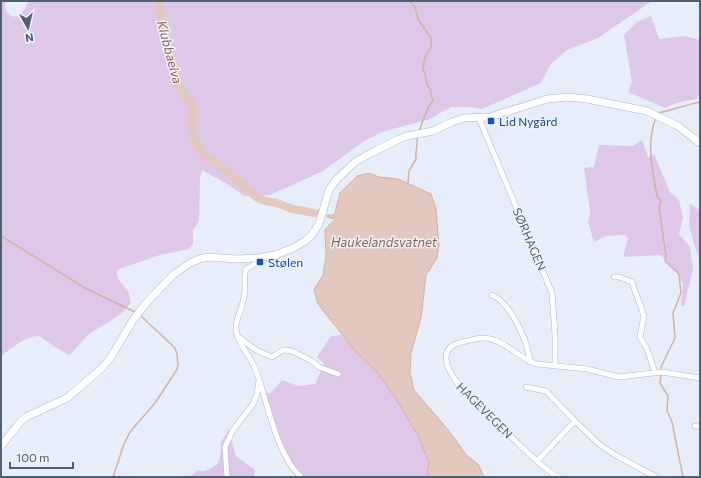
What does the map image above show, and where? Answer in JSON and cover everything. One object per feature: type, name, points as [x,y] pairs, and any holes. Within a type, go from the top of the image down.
[{"type":"main road","points":[[1,446],[26,417],[40,412],[67,398],[100,369],[111,357],[133,320],[147,302],[173,275],[190,263],[199,259],[208,257],[242,259],[258,258],[275,255],[293,248],[305,241],[311,236],[319,224],[326,198],[332,185],[342,173],[355,162],[407,136],[433,131],[464,118],[490,117],[547,98],[578,98],[647,111],[678,126],[700,143]]},
{"type":"street","name":"SØRHAGEN","points":[[479,118],[551,288],[553,297],[555,334],[554,366]]},
{"type":"street","points":[[258,258],[257,263],[246,269],[244,274],[245,292],[242,309],[236,326],[238,336],[255,366],[277,433],[288,460],[301,477]]},
{"type":"street","points":[[614,278],[632,282],[644,316],[640,337],[658,372]]},
{"type":"street","points":[[492,295],[497,297],[504,304],[517,325],[527,348],[530,362]]},
{"type":"street","points":[[238,336],[256,350],[272,357],[283,350],[292,351],[312,360],[319,367],[338,374]]},
{"type":"street","name":"HAGEVEGEN","points":[[558,477],[537,461],[463,391],[452,375],[447,359],[448,351],[455,345],[484,338],[498,343],[530,362],[587,369],[618,377],[658,372],[700,378]]},
{"type":"street","points":[[227,477],[226,447],[233,430],[253,404],[257,394],[259,380]]},
{"type":"street","points":[[526,387],[546,391],[575,421],[608,451],[656,477]]},
{"type":"street","points":[[537,461],[575,421]]},
{"type":"shaded area","points":[[1,1],[5,1],[6,11],[10,15],[16,16],[21,14],[29,1],[652,1],[598,38],[567,50],[550,65],[541,83],[482,109],[451,107],[430,119],[382,132],[363,142],[323,171],[270,195],[244,196],[227,184],[202,170],[200,178],[199,221],[193,230],[193,244],[189,249],[160,255],[119,269],[117,272],[118,278],[128,292],[131,303],[122,313],[88,335],[69,355],[39,336],[24,340],[1,356]]},
{"type":"shaded area","points":[[651,16],[659,39],[684,36],[700,40],[700,93],[696,99],[676,103],[665,108],[628,92],[632,82],[624,35],[637,22]]},
{"type":"shaded area","points":[[642,140],[648,157],[654,154],[670,192],[679,200],[683,218],[679,234],[690,247],[693,269],[684,306],[681,305],[683,283],[677,273],[661,255],[623,257],[628,238],[624,235],[606,236],[594,242],[588,222],[590,212],[584,168],[594,167],[599,145],[633,146]]},
{"type":"shaded area","points":[[690,204],[700,210],[700,262],[689,227]]},
{"type":"shaded area","points":[[341,335],[377,372],[396,399],[418,435],[429,463],[427,473],[429,477],[296,477],[288,463],[261,390],[270,394],[282,380],[298,386],[315,384],[324,364],[317,357],[331,336]]},
{"type":"shaded area","points":[[229,429],[236,456],[255,470],[254,477],[189,477],[198,470],[206,471],[217,465],[220,458],[221,442]]},
{"type":"water","name":"Haukelandsvatnet","points":[[369,173],[379,177],[398,179],[431,194],[436,209],[439,246],[437,258],[426,275],[421,318],[411,353],[410,373],[414,390],[449,431],[467,456],[478,464],[484,477],[429,477],[427,473],[429,463],[418,435],[396,399],[377,372],[355,351],[318,304],[314,290],[323,275],[326,256],[325,230],[335,219],[327,217],[327,215],[333,215],[335,213],[340,193],[357,176]]},
{"type":"waterway","name":"Klubbaelva","points":[[159,1],[162,28],[182,94],[193,104],[192,113],[194,136],[197,145],[205,156],[229,173],[256,197],[292,209],[320,214]]},
{"type":"waterway","points":[[410,1],[415,7],[418,19],[431,38],[431,48],[424,61],[423,71],[425,72],[426,81],[431,90],[433,100],[427,110],[419,131]]},
{"type":"waterway","points":[[658,113],[700,102]]},
{"type":"waterway","points":[[656,117],[651,137],[651,156],[657,196],[661,201],[659,208],[666,256],[665,261],[679,274],[681,293],[673,313],[675,338],[661,367],[661,371]]},
{"type":"waterway","points":[[408,183],[409,171],[416,159],[417,137]]},
{"type":"waterway","points":[[1,236],[85,288],[137,313]]},
{"type":"waterway","points":[[113,477],[124,444],[130,432],[155,403],[178,366],[175,348],[140,315]]},
{"type":"waterway","points":[[661,374],[660,383],[668,396],[667,411],[672,422],[683,477]]},
{"type":"place","name":"Lid Nygård","points":[[491,121]]},
{"type":"place","name":"Stølen","points":[[260,262]]}]
